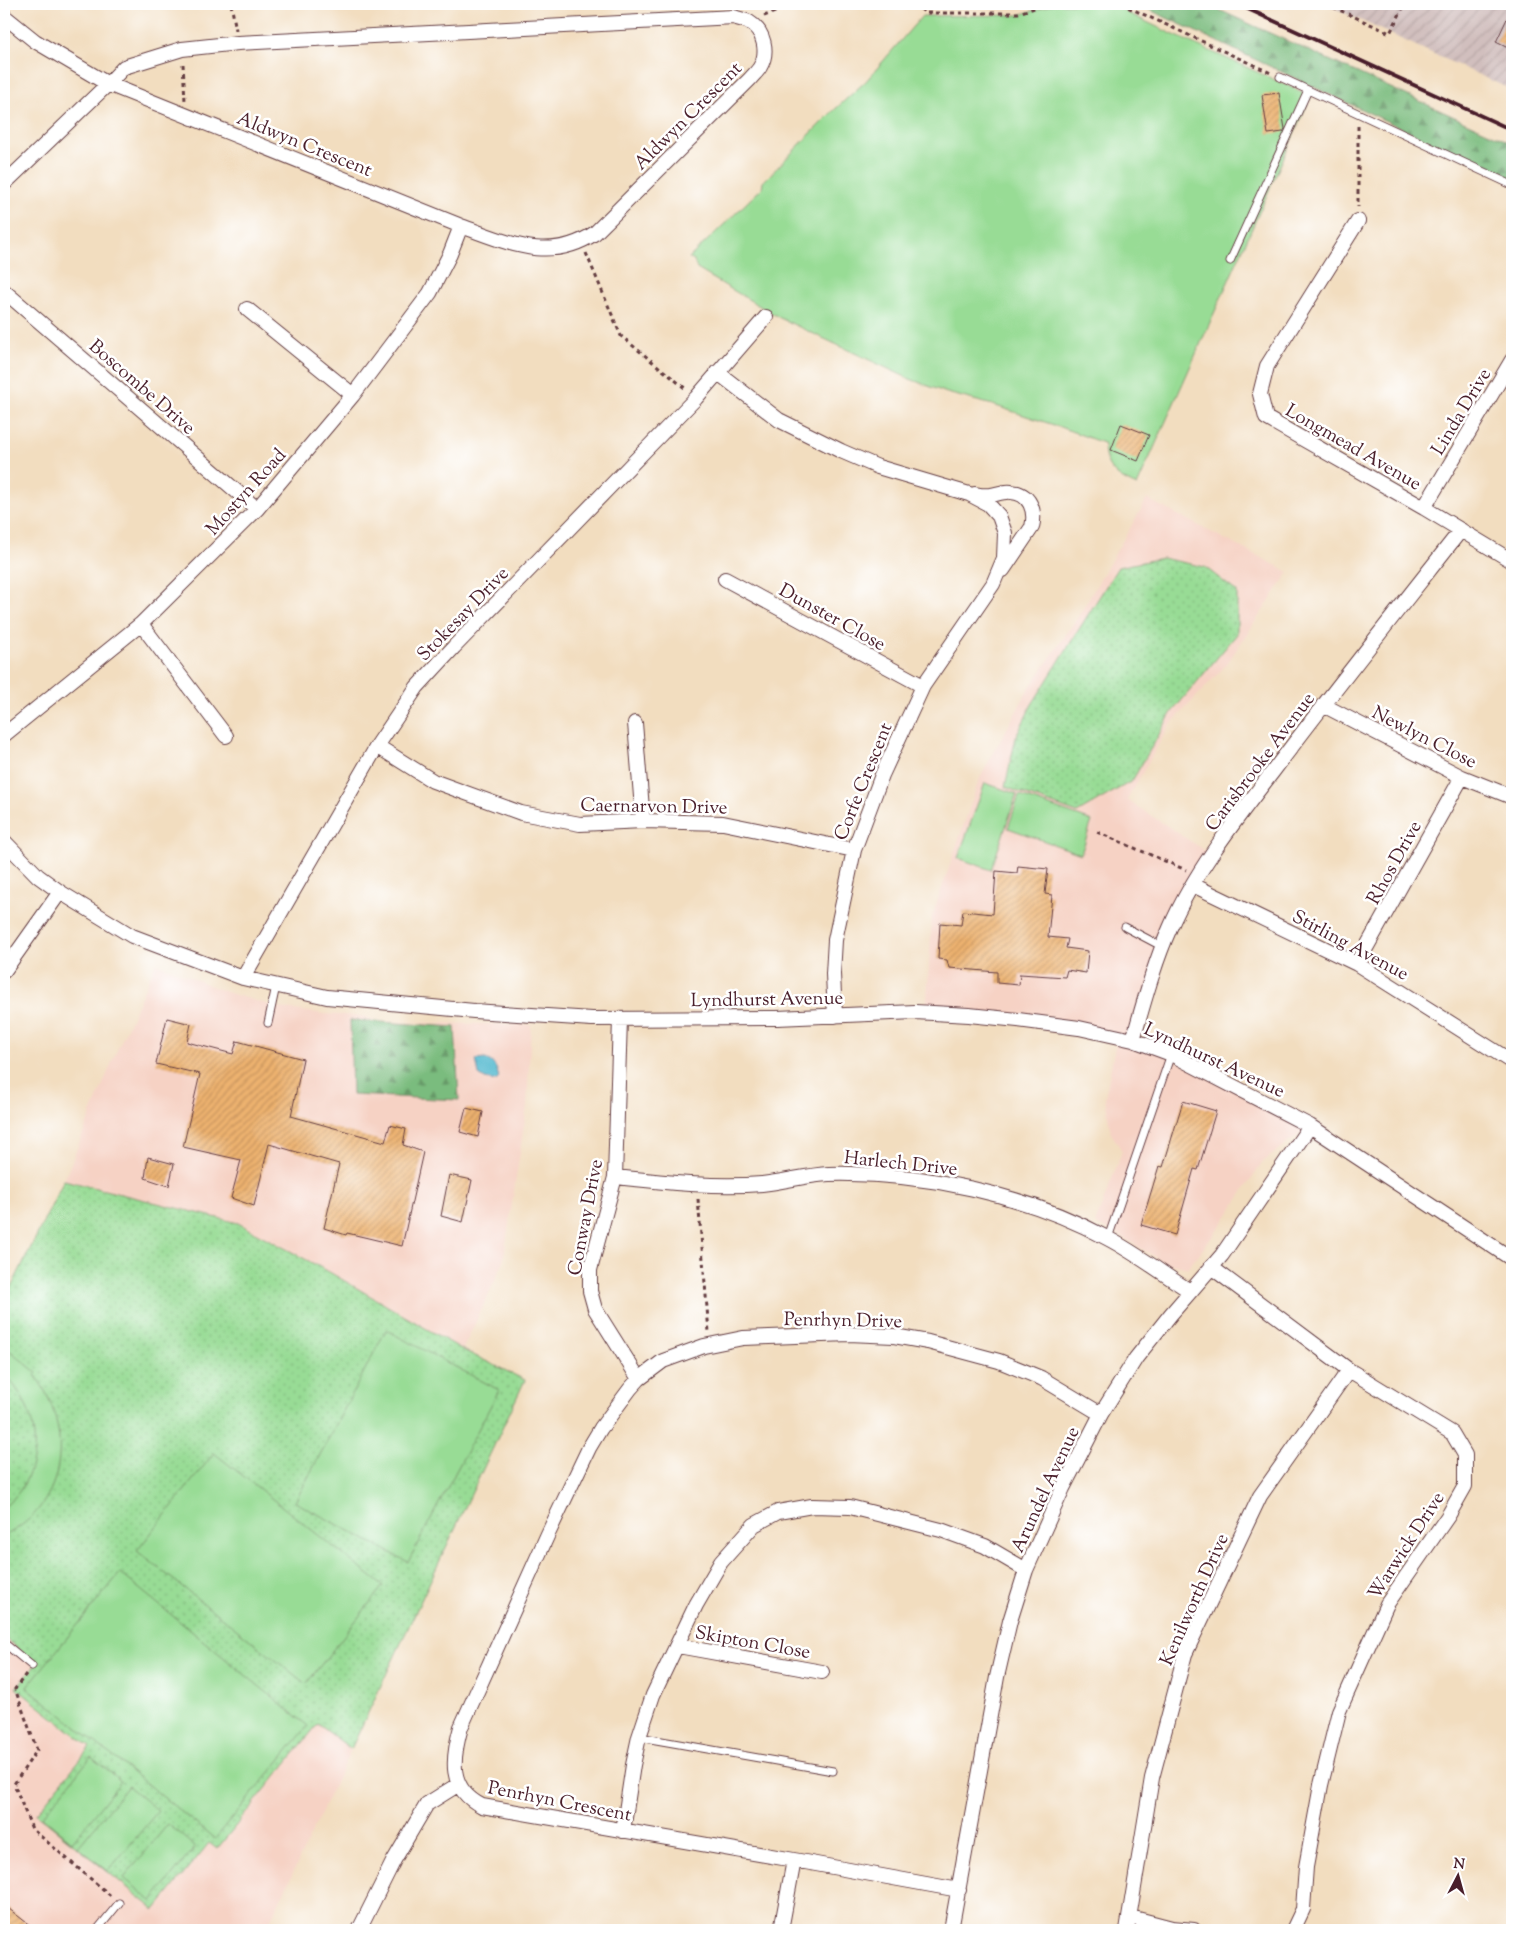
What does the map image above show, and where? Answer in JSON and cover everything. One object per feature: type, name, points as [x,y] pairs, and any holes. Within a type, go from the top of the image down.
[{"type":"street","name":"Aldwyn Crescent","points":[[4,16],[35,41],[108,84],[461,226],[516,245],[542,250],[582,242],[595,233],[750,79],[761,66],[765,50],[763,40],[757,29],[748,22]]},
{"type":"street","points":[[4,184],[124,67],[182,49],[238,42],[734,17],[748,22]]},
{"type":"street","name":"Longmead Avenue","points":[[1358,222],[1268,366],[1260,394],[1266,418],[1512,560]]},
{"type":"street","name":"Mostyn Road","points":[[4,735],[141,624],[257,509],[353,395],[430,293],[450,254],[461,226]]},
{"type":"street","name":"Boscombe Drive","points":[[4,291],[257,509]]},
{"type":"street","points":[[247,309],[353,395]]},
{"type":"street","name":"Stokesay Drive","points":[[243,978],[377,746],[417,687],[696,398],[766,317]]},
{"type":"street","name":"Linda Drive","points":[[1424,508],[1512,360]]},
{"type":"street","name":"Corfe Crescent","points":[[717,372],[779,420],[841,451],[878,468],[969,494],[988,504],[999,516],[1005,533],[1004,558],[993,584]]},
{"type":"street","name":"Corfe Crescent","points":[[835,1016],[833,974],[835,940],[854,850],[882,775],[923,686],[1032,527],[1034,520],[1032,506],[1024,497],[1011,492],[988,495],[969,494]]},
{"type":"street","name":"Carisbrooke Avenue","points":[[1133,1040],[1170,927],[1196,880],[1232,825],[1460,530]]},
{"type":"street","name":"Dunster Close","points":[[725,579],[923,686]]},
{"type":"street","points":[[141,624],[226,736]]},
{"type":"street","name":"Newlyn Close","points":[[1323,705],[1462,777],[1512,797]]},
{"type":"street","points":[[635,723],[642,821]]},
{"type":"street","name":"Caernarvon Drive","points":[[377,746],[433,781],[521,813],[580,824],[642,821],[723,823],[854,850]]},
{"type":"street","name":"Rhos Drive","points":[[1358,964],[1462,777]]},
{"type":"street","name":"Lyndhurst Avenue","points":[[4,841],[38,876],[60,892],[132,936],[243,978],[327,998],[592,1019],[835,1016],[915,1012],[969,1015],[1079,1028],[1133,1040],[1170,1054],[1310,1126],[1512,1259]]},
{"type":"street","name":"Stirling Avenue","points":[[1196,880],[1358,964],[1512,1062]]},
{"type":"street","points":[[4,971],[60,892]]},
{"type":"street","name":"Conway Drive","points":[[620,1019],[615,1177],[590,1270],[590,1291],[594,1309],[639,1379]]},
{"type":"street","name":"Arundel Avenue","points":[[951,1930],[997,1677],[1010,1620],[1026,1570],[1063,1488],[1101,1414],[1136,1358],[1222,1255],[1310,1126]]},
{"type":"street","name":"Harlech Drive","points":[[615,1177],[708,1186],[762,1184],[828,1174],[892,1177],[951,1183],[1016,1201],[1063,1217],[1108,1238],[1190,1291]]},
{"type":"street","name":"Warwick Drive","points":[[1211,1267],[1349,1370],[1452,1433],[1465,1455],[1464,1486],[1448,1516],[1387,1604],[1339,1711],[1321,1785],[1306,1868],[1303,1909],[1293,1930]]},
{"type":"street","name":"Penrhyn Drive","points":[[639,1379],[663,1361],[710,1345],[743,1338],[849,1334],[902,1337],[1000,1361],[1041,1378],[1101,1414]]},
{"type":"street","name":"Kenilworth Drive","points":[[1129,1924],[1152,1778],[1185,1654],[1260,1496],[1349,1370]]},
{"type":"street","name":"Penrhyn Crescent","points":[[639,1379],[601,1428],[589,1448],[465,1719],[454,1751],[455,1774],[459,1784],[471,1801],[482,1806],[958,1890]]},
{"type":"street","points":[[623,1831],[632,1766],[639,1737],[653,1695],[696,1606],[721,1562],[754,1525],[778,1512],[812,1506],[850,1507],[941,1530],[985,1546],[1026,1570]]},
{"type":"street","name":"Skipton Close","points":[[678,1646],[822,1672]]},
{"type":"street","points":[[358,1930],[394,1860],[427,1804],[459,1784]]},
{"type":"street","points":[[781,1930],[794,1860]]},
{"type":"street","points":[[1129,1924],[1194,1930]]},
{"type":"lane","points":[[1280,77],[1512,185]]},
{"type":"lane","points":[[1230,261],[1308,90]]},
{"type":"lane","points":[[1125,927],[1163,947]]},
{"type":"lane","points":[[268,1023],[276,986]]},
{"type":"lane","points":[[1108,1238],[1170,1054]]},
{"type":"lane","points":[[4,1643],[32,1666]]},
{"type":"lane","points":[[639,1737],[833,1771]]},
{"type":"lane","points":[[98,1930],[119,1903]]},
{"type":"path","points":[[231,4],[238,42]]},
{"type":"path","points":[[748,22],[797,4]]},
{"type":"path","points":[[914,4],[926,13],[1018,13],[1048,4]]},
{"type":"path","points":[[1121,4],[1128,5]]},
{"type":"path","points":[[1128,5],[1125,4],[1280,77]]},
{"type":"path","points":[[1326,4],[1390,33],[1405,4]]},
{"type":"path","points":[[182,49],[186,116]]},
{"type":"path","points":[[1358,113],[1358,222]]},
{"type":"path","points":[[582,242],[621,336],[696,398]]},
{"type":"path","points":[[1097,832],[1196,880]]},
{"type":"path","points":[[696,1185],[710,1345]]},
{"type":"path","points":[[32,1666],[15,1689],[37,1750],[14,1784],[32,1829],[119,1903]]},
{"type":"shaded area","points":[[1325,4],[1512,4],[1512,90]]},
{"type":"shaded area","points":[[1147,499],[1289,572],[1226,665],[1169,726],[1127,800],[1212,855],[1170,927],[1133,1039],[1310,1126],[1263,1162],[1219,1228],[1188,1268],[1163,1262],[1116,1233],[1095,1224],[1122,1151],[1111,1133],[1105,1098],[1117,1036],[926,1013],[932,917],[979,780],[1028,690],[1078,617]]},
{"type":"shaded area","points":[[156,963],[226,992],[280,1008],[359,1016],[383,1022],[531,1025],[527,1106],[503,1263],[463,1349],[525,1380],[266,1930],[4,1930],[4,1302],[57,1198],[114,1057]]},
{"type":"green space","points":[[1054,4],[1114,4],[1128,13],[1172,34],[1311,96],[1137,486],[1122,478],[1109,466],[1103,443],[1060,427],[993,405],[947,393],[910,379],[780,318],[697,269],[694,261],[689,258],[762,188],[763,182],[831,113],[866,81],[922,16],[1019,15]]},
{"type":"green space","points":[[1137,4],[1206,4],[1512,143],[1512,180]]},
{"type":"green space","points":[[1162,558],[1205,567],[1237,592],[1237,634],[1172,712],[1132,781],[1077,813],[1005,787],[1016,737],[1031,706],[1118,567]]},
{"type":"green space","points":[[985,783],[1017,794],[991,870],[958,858]]},
{"type":"green space","points":[[1019,795],[1092,821],[1081,854],[1008,828]]},
{"type":"green space","points":[[350,1020],[455,1027],[459,1100],[352,1095]]},
{"type":"green space","points":[[64,1180],[238,1223],[331,1273],[463,1350],[525,1380],[351,1749],[318,1724],[217,1849],[209,1843],[155,1910],[36,1814],[90,1747],[16,1688],[36,1664],[4,1637],[4,1302]]},
{"type":"green space","points":[[386,1330],[499,1390],[408,1562],[295,1502]]},
{"type":"green space","points":[[4,1346],[37,1373],[35,1375],[47,1396],[56,1419],[59,1441],[58,1464],[52,1486],[41,1505],[25,1522],[4,1536],[4,1507],[18,1493],[27,1477],[33,1460],[34,1442],[32,1423],[26,1406],[17,1389],[4,1374]]},
{"type":"green space","points":[[214,1453],[383,1586],[306,1684],[137,1551]]},
{"type":"green space","points":[[120,1573],[308,1726],[215,1839],[27,1687]]},
{"type":"green space","points":[[91,1757],[121,1781],[72,1842],[42,1817]]},
{"type":"green space","points":[[128,1786],[158,1811],[108,1871],[78,1847]]},
{"type":"green space","points":[[168,1824],[195,1847],[152,1901],[124,1878]]},
{"type":"water","points":[[485,1059],[491,1062],[496,1069],[499,1078],[496,1081],[485,1079],[479,1075],[476,1060]]},
{"type":"building","points":[[1512,8],[1512,50],[1496,42]]},
{"type":"building","points":[[1279,93],[1285,129],[1283,132],[1268,134],[1262,95]]},
{"type":"building","points":[[1121,424],[1149,435],[1138,461],[1111,450]]},
{"type":"building","points":[[1018,866],[1048,869],[1045,894],[1052,895],[1048,937],[1068,939],[1066,948],[1088,951],[1086,973],[1067,970],[1065,977],[1020,974],[1019,985],[997,983],[997,972],[949,968],[947,960],[938,959],[940,923],[961,925],[963,911],[993,914],[996,871],[1017,873]]},
{"type":"building","points":[[167,1018],[191,1024],[187,1042],[233,1054],[237,1041],[303,1059],[291,1116],[385,1142],[390,1125],[406,1129],[403,1145],[423,1152],[402,1246],[347,1233],[346,1235],[324,1228],[339,1164],[269,1144],[254,1206],[231,1198],[241,1160],[183,1147],[200,1074],[156,1064]]},
{"type":"building","points":[[1183,1101],[1216,1111],[1198,1170],[1194,1169],[1175,1235],[1141,1225],[1159,1166],[1163,1167]]},
{"type":"building","points":[[466,1108],[483,1112],[478,1137],[460,1132]]},
{"type":"building","points":[[148,1157],[174,1164],[169,1186],[145,1178]]},
{"type":"building","points":[[449,1175],[472,1180],[463,1222],[441,1216]]},
{"type":"building","points":[[4,1905],[36,1930],[4,1930]]},
{"type":"railway","points":[[1237,4],[1512,130]]}]
